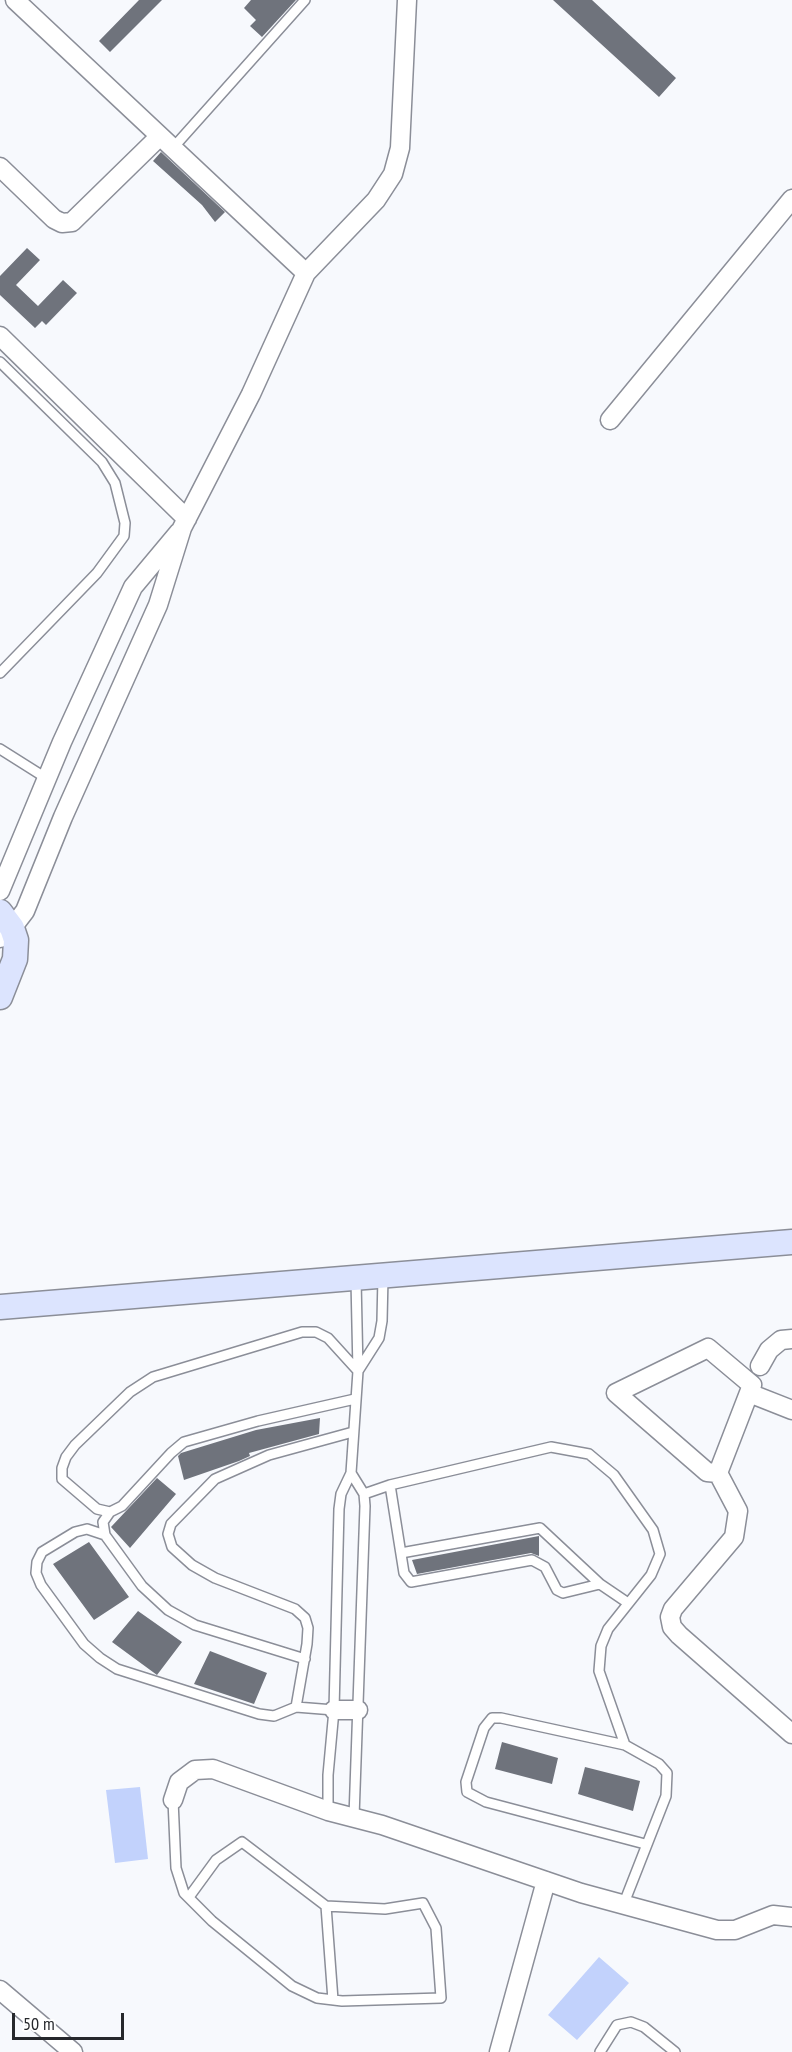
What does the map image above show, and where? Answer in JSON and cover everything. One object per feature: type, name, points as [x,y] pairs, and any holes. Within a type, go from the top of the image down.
[{"type":"street","points":[[15,0],[306,273]]},
{"type":"street","points":[[0,998],[15,959],[16,940],[4,926],[25,911],[59,827],[158,605],[185,524],[251,394],[306,273],[376,200],[393,174],[400,148],[407,0]]},
{"type":"street","points":[[2,174],[62,224],[72,222],[166,143]]},
{"type":"street","points":[[610,420],[792,199]]},
{"type":"street","points":[[0,336],[185,524]]},
{"type":"street","points":[[0,891],[46,778],[133,587],[185,524]]},
{"type":"street","points":[[102,652],[131,666]]},
{"type":"street","points":[[62,742],[80,746],[92,753]]},
{"type":"street","points":[[33,813],[59,827]]},
{"type":"street","points":[[0,1307],[356,1280],[586,1257],[791,1242]]},
{"type":"street","points":[[760,1366],[781,1340],[792,1340]]},
{"type":"street","points":[[718,1473],[706,1472],[616,1392],[708,1348],[752,1384],[718,1473],[722,1486],[738,1511],[738,1525],[734,1537],[673,1609],[670,1617],[672,1627],[792,1734]]},
{"type":"street","points":[[748,1394],[792,1410]]},
{"type":"street","points":[[334,1710],[358,1710]]},
{"type":"street","points":[[173,1800],[179,1782],[195,1770],[213,1769],[328,1811],[354,1817],[546,1881],[717,1930],[735,1930],[773,1915],[792,1917]]},
{"type":"street","points":[[500,2052],[546,1881]]},
{"type":"street","points":[[0,1990],[73,2052]]},
{"type":"lane","points":[[166,143],[305,0]]},
{"type":"lane","points":[[0,362],[102,462],[115,483],[126,523],[124,536],[97,573],[0,673]]},
{"type":"lane","points":[[0,749],[46,778]]},
{"type":"lane","points":[[358,1371],[379,1338],[382,1321],[383,1277]]},
{"type":"lane","points":[[328,1811],[327,1775],[334,1710],[339,1509],[341,1494],[351,1473],[358,1371],[356,1280]]},
{"type":"lane","points":[[110,1512],[97,1509],[62,1479],[62,1468],[75,1445],[130,1392],[153,1377],[302,1332],[316,1332],[328,1338],[358,1371]]},
{"type":"lane","points":[[304,1659],[195,1625],[168,1611],[142,1586],[105,1534],[104,1522],[110,1512],[122,1506],[184,1442],[258,1421],[355,1399]]},
{"type":"lane","points":[[296,1707],[308,1628],[305,1618],[296,1609],[215,1578],[192,1565],[172,1547],[168,1534],[171,1524],[214,1479],[269,1455],[353,1432]]},
{"type":"lane","points":[[364,1494],[390,1485],[551,1447],[589,1454],[614,1475],[653,1530],[660,1554],[651,1575],[608,1629],[601,1646],[599,1671],[625,1744]]},
{"type":"lane","points":[[351,1473],[364,1494],[354,1817]]},
{"type":"lane","points":[[390,1485],[404,1573],[411,1582],[532,1560],[545,1567],[557,1590],[563,1593],[600,1584]]},
{"type":"lane","points":[[105,1534],[87,1528],[75,1532],[42,1552],[37,1562],[36,1573],[41,1585],[84,1644],[117,1669],[259,1714],[274,1716],[296,1707],[334,1710]]},
{"type":"lane","points":[[401,1553],[540,1528],[600,1584],[628,1603]]},
{"type":"lane","points":[[624,1903],[645,1844],[666,1796],[667,1773],[659,1764],[625,1744],[501,1718],[492,1718],[487,1722],[466,1782],[467,1792],[486,1802],[645,1844]]},
{"type":"lane","points":[[173,1800],[176,1868],[184,1893],[212,1921],[292,1986],[317,1998],[333,2000],[441,1998],[436,1928],[423,1903],[385,1909],[326,1906],[242,1842],[216,1860],[189,1897]]},
{"type":"lane","points":[[326,1906],[333,2000]]},
{"type":"lane","points":[[600,2052],[617,2025],[631,2022],[644,2027],[675,2052]]},
{"type":"shaded area","points":[[140,1787],[148,1859],[115,1863],[106,1790]]},
{"type":"shaded area","points":[[599,1957],[629,1983],[577,2040],[548,2015]]},
{"type":"building","points":[[139,0],[162,0],[110,52],[99,41]]},
{"type":"building","points":[[251,0],[296,0],[262,37],[250,26],[256,20],[244,8]]},
{"type":"building","points":[[553,0],[592,0],[676,78],[659,97]]},
{"type":"building","points":[[161,152],[225,212],[215,222],[202,205],[153,161]]},
{"type":"building","points":[[27,248],[40,260],[16,285],[38,306],[63,280],[77,293],[46,325],[42,321],[35,328],[0,295],[0,276]]},
{"type":"building","points":[[320,1418],[319,1434],[249,1453],[250,1456],[239,1461],[184,1480],[178,1456],[181,1453],[256,1430]]},
{"type":"building","points":[[157,1478],[176,1494],[130,1548],[111,1527]]},
{"type":"building","points":[[539,1536],[539,1556],[531,1553],[417,1574],[412,1560]]},
{"type":"building","points":[[89,1542],[129,1597],[94,1620],[53,1564]]},
{"type":"building","points":[[138,1611],[182,1642],[157,1675],[112,1642]]},
{"type":"building","points":[[210,1651],[267,1673],[254,1704],[194,1684]]},
{"type":"building","points":[[502,1742],[558,1758],[552,1784],[495,1769]]},
{"type":"building","points":[[585,1767],[640,1781],[633,1811],[578,1794]]}]
